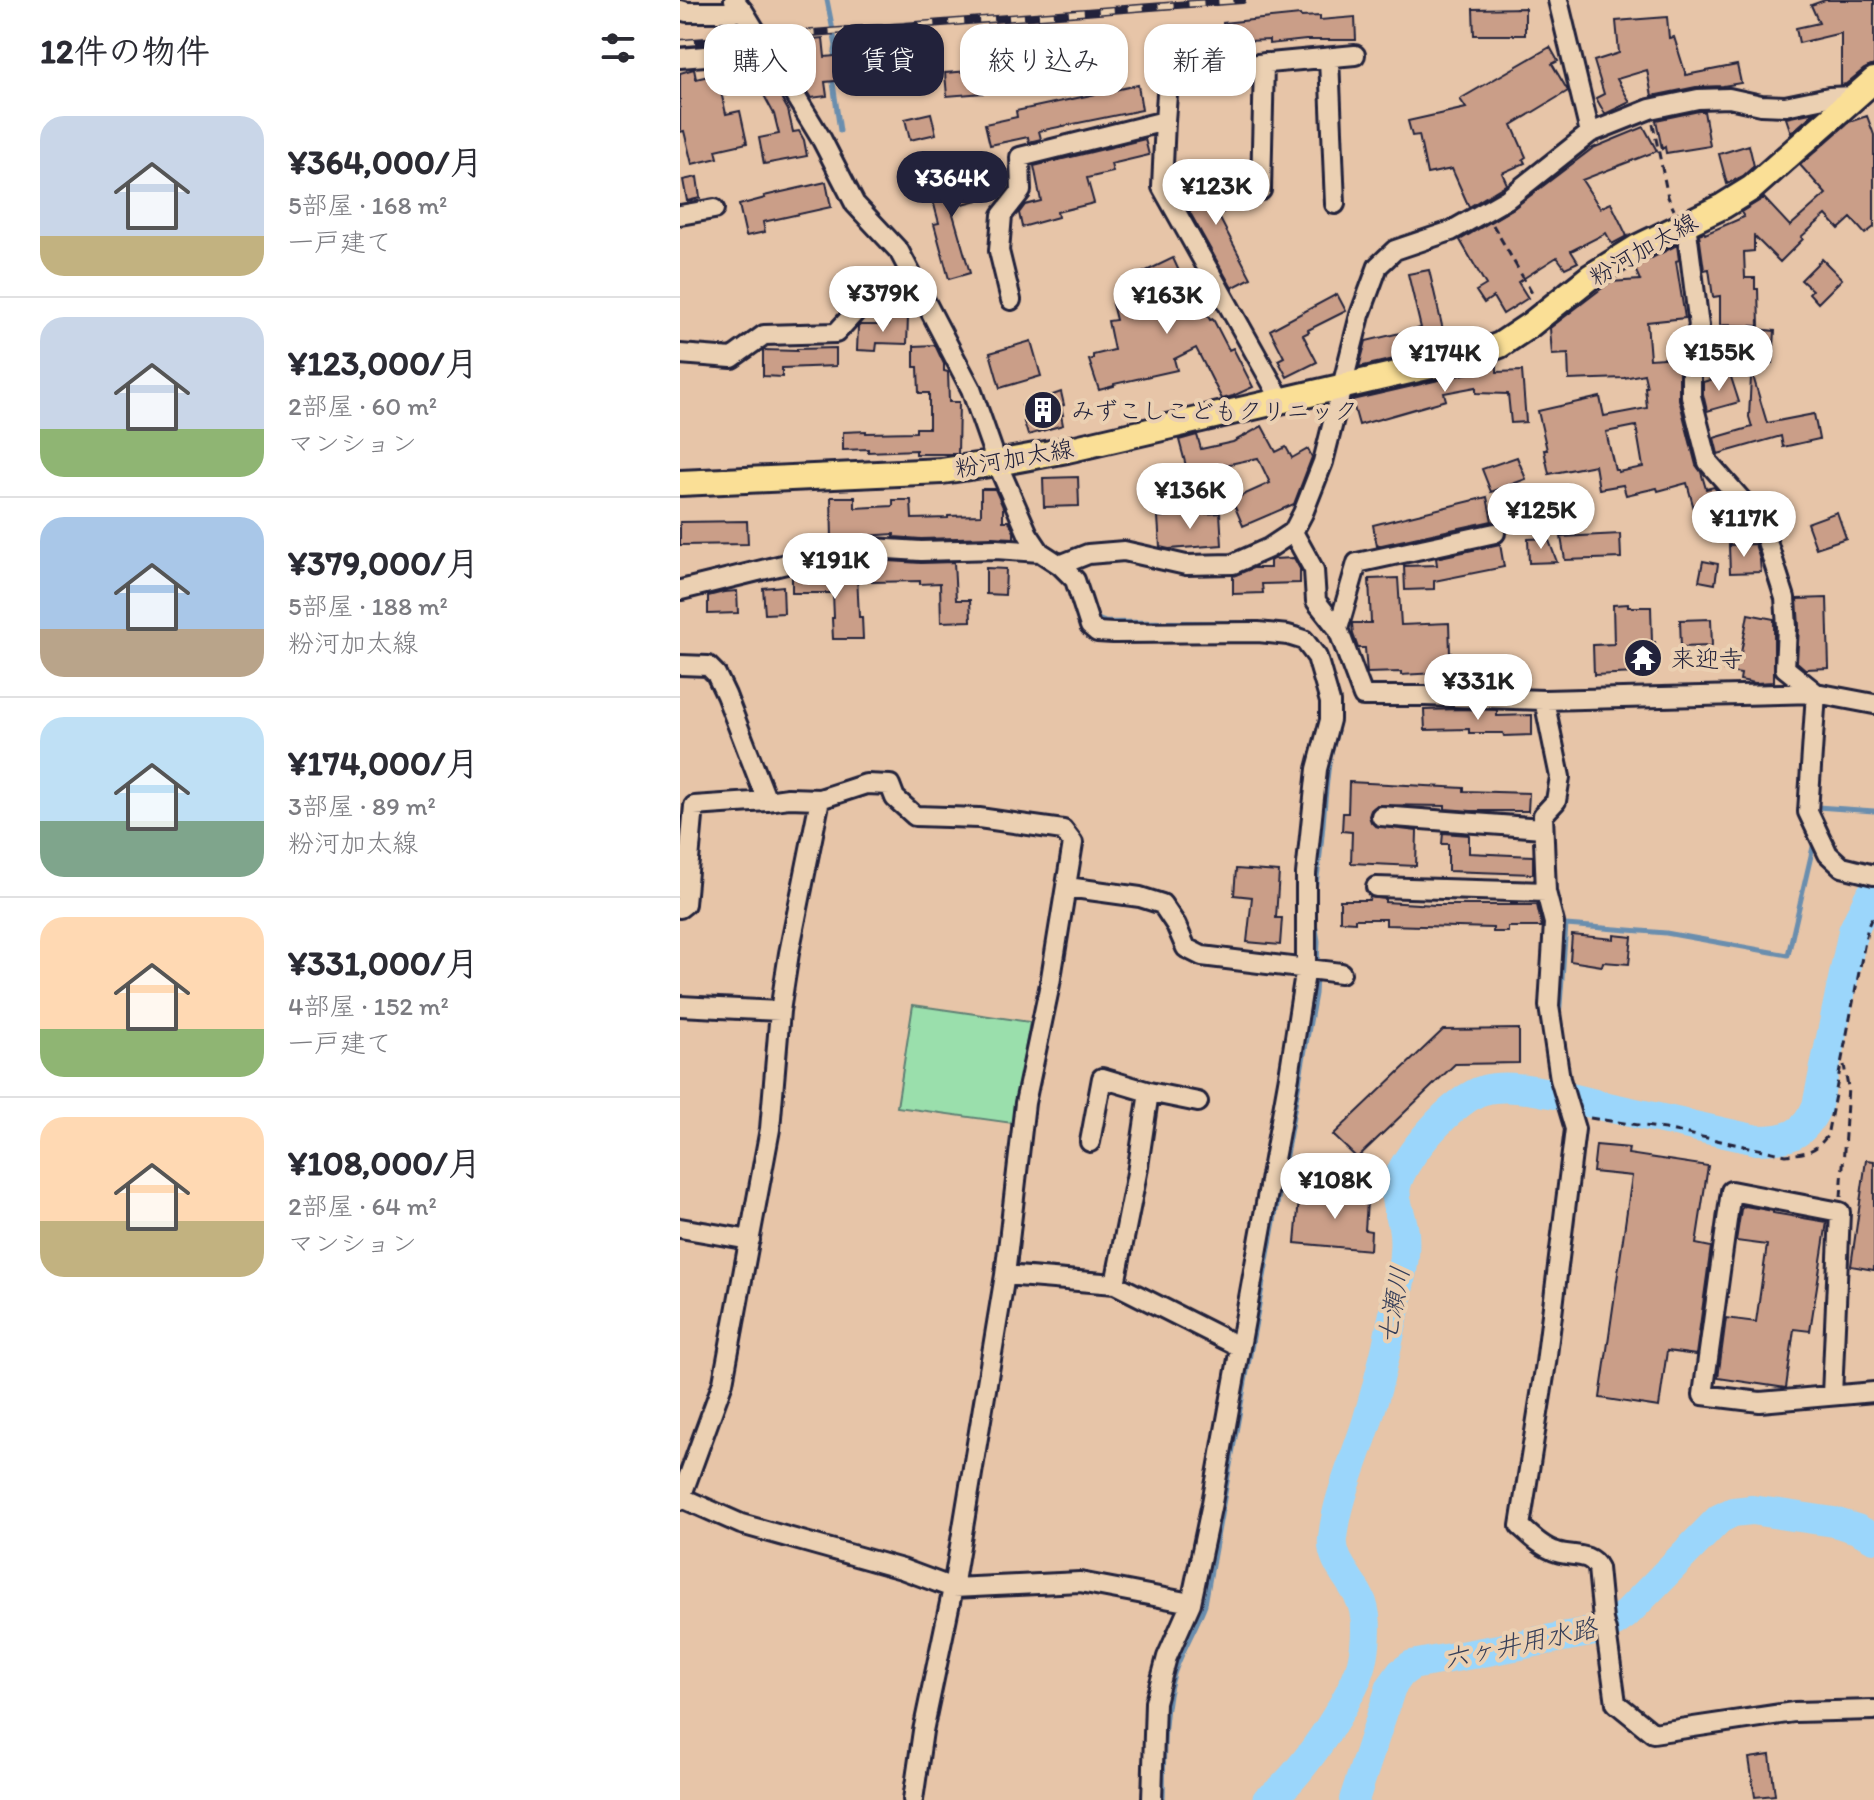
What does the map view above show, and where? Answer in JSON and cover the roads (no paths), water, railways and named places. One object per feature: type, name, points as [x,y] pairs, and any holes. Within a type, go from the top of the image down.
[{"type":"main road","name":"粉河加太線","points":[[680,483],[942,471],[997,463],[1067,450],[1466,358],[1500,345],[1590,277],[1638,247],[1723,206],[1752,188],[1865,88]]},
{"type":"street","points":[[1558,0],[1590,133]]},
{"type":"street","points":[[680,10],[687,12],[739,6],[750,24]]},
{"type":"street","points":[[1282,401],[1162,187],[1168,81],[1215,58],[1236,66],[1355,55]]},
{"type":"street","points":[[680,58],[704,56]]},
{"type":"street","points":[[1329,58],[1335,204]]},
{"type":"street","points":[[1261,190],[1264,63]]},
{"type":"street","points":[[1060,565],[1088,554],[1124,551],[1186,565],[1233,564],[1269,548],[1293,532],[1323,462],[1360,315],[1378,266],[1395,250],[1451,231],[1507,199],[1590,133],[1650,109],[1698,99],[1729,98],[1761,105],[1785,106],[1865,88]]},
{"type":"street","points":[[795,96],[855,204],[899,251],[971,389],[997,463],[1028,534],[1040,552],[1075,580],[1090,626],[1097,632],[1258,632],[1304,640],[1317,657],[1330,702],[1330,720],[1317,769],[1306,874],[1309,968],[1212,1503],[1191,1603],[1167,1657],[1155,1702],[1152,1800]]},
{"type":"street","points":[[1011,300],[999,251],[1002,215],[1021,191],[1020,157],[1165,121]]},
{"type":"street","points":[[680,215],[714,209]]},
{"type":"street","points":[[1683,224],[1699,326],[1691,355],[1691,396],[1708,462],[1745,504],[1765,535],[1785,598],[1785,668],[1816,693]]},
{"type":"street","points":[[680,354],[732,358],[764,335],[836,333],[858,309],[885,300],[922,295]]},
{"type":"street","points":[[1293,532],[1314,570],[1316,601],[1338,629],[1363,696],[1544,700],[1816,693],[1874,704]]},
{"type":"street","points":[[1338,629],[1357,563],[1495,533]]},
{"type":"street","points":[[680,593],[855,547],[1040,552]]},
{"type":"street","points":[[680,665],[708,666],[716,674],[767,801]]},
{"type":"street","points":[[1816,693],[1808,812],[1828,854],[1842,867],[1872,874]]},
{"type":"street","points":[[1544,700],[1560,777],[1556,801],[1543,815],[1546,892],[1554,923],[1549,1006],[1560,1079],[1575,1129],[1546,1363],[1520,1526],[1533,1539],[1556,1552],[1594,1560],[1598,1568],[1616,1703],[1653,1733],[1794,1712],[1874,1710]]},
{"type":"street","points":[[680,908],[685,904],[694,806],[788,798],[820,799],[866,784],[890,785],[895,798],[915,816],[979,818],[1063,830],[1073,843],[1050,984],[1025,1103],[1005,1275],[953,1588],[923,1731],[913,1800]]},
{"type":"street","points":[[820,799],[789,953],[780,1011],[770,1129],[723,1382],[680,1498],[741,1524],[902,1569],[953,1588],[1080,1582],[1191,1603]]},
{"type":"street","points":[[1381,816],[1543,828]]},
{"type":"street","points":[[1067,887],[1140,897],[1162,904],[1186,948],[1202,956],[1341,973]]},
{"type":"street","points":[[1376,887],[1546,892]]},
{"type":"street","points":[[680,1006],[780,1011]]},
{"type":"street","points":[[1090,1142],[1102,1078],[1198,1102]]},
{"type":"street","points":[[1115,1284],[1149,1092]]},
{"type":"street","points":[[1832,1395],[1840,1212],[1731,1191],[1703,1395],[1760,1402],[1874,1392]]},
{"type":"street","points":[[680,1228],[750,1240]]},
{"type":"street","points":[[1005,1275],[1115,1284],[1240,1347]]},
{"type":"waterway","points":[[827,0],[832,26]]},
{"type":"waterway","points":[[835,96],[840,131]]},
{"type":"waterway","points":[[1094,611],[1098,619],[1105,622],[1258,623]]},
{"type":"waterway","points":[[1284,626],[1308,632],[1322,651]]},
{"type":"waterway","points":[[1314,894],[1329,764],[1338,726],[1337,703]]},
{"type":"waterway","points":[[1816,811],[1817,807],[1874,811]]},
{"type":"waterway","points":[[1559,1018],[1566,925],[1666,933],[1788,955],[1814,838]]},
{"type":"waterway","name":"七瀬川","points":[[1267,1800],[1308,1759],[1348,1696],[1362,1663],[1366,1633],[1364,1610],[1335,1555],[1333,1538],[1342,1494],[1377,1386],[1394,1312],[1404,1243],[1395,1191],[1408,1160],[1432,1130],[1459,1104],[1472,1095],[1497,1088],[1543,1092],[1757,1140],[1794,1134],[1806,1124],[1817,1106],[1853,931],[1874,891]]},
{"type":"waterway","points":[[1314,916],[1318,941],[1317,965]]},
{"type":"waterway","points":[[1163,1800],[1167,1705],[1177,1665],[1205,1604],[1316,975]]},
{"type":"waterway","name":"六ヶ井用水路","points":[[1354,1800],[1391,1687],[1401,1673],[1412,1665],[1595,1631],[1615,1622],[1719,1519],[1733,1512],[1752,1510],[1834,1522],[1874,1538]]},
{"type":"railway","points":[[680,43],[1242,0]]},
{"type":"place","name":"みずこしこどもクリニック","points":[[1043,410]]},
{"type":"place","name":"来迎寺","points":[[1643,658]]}]
